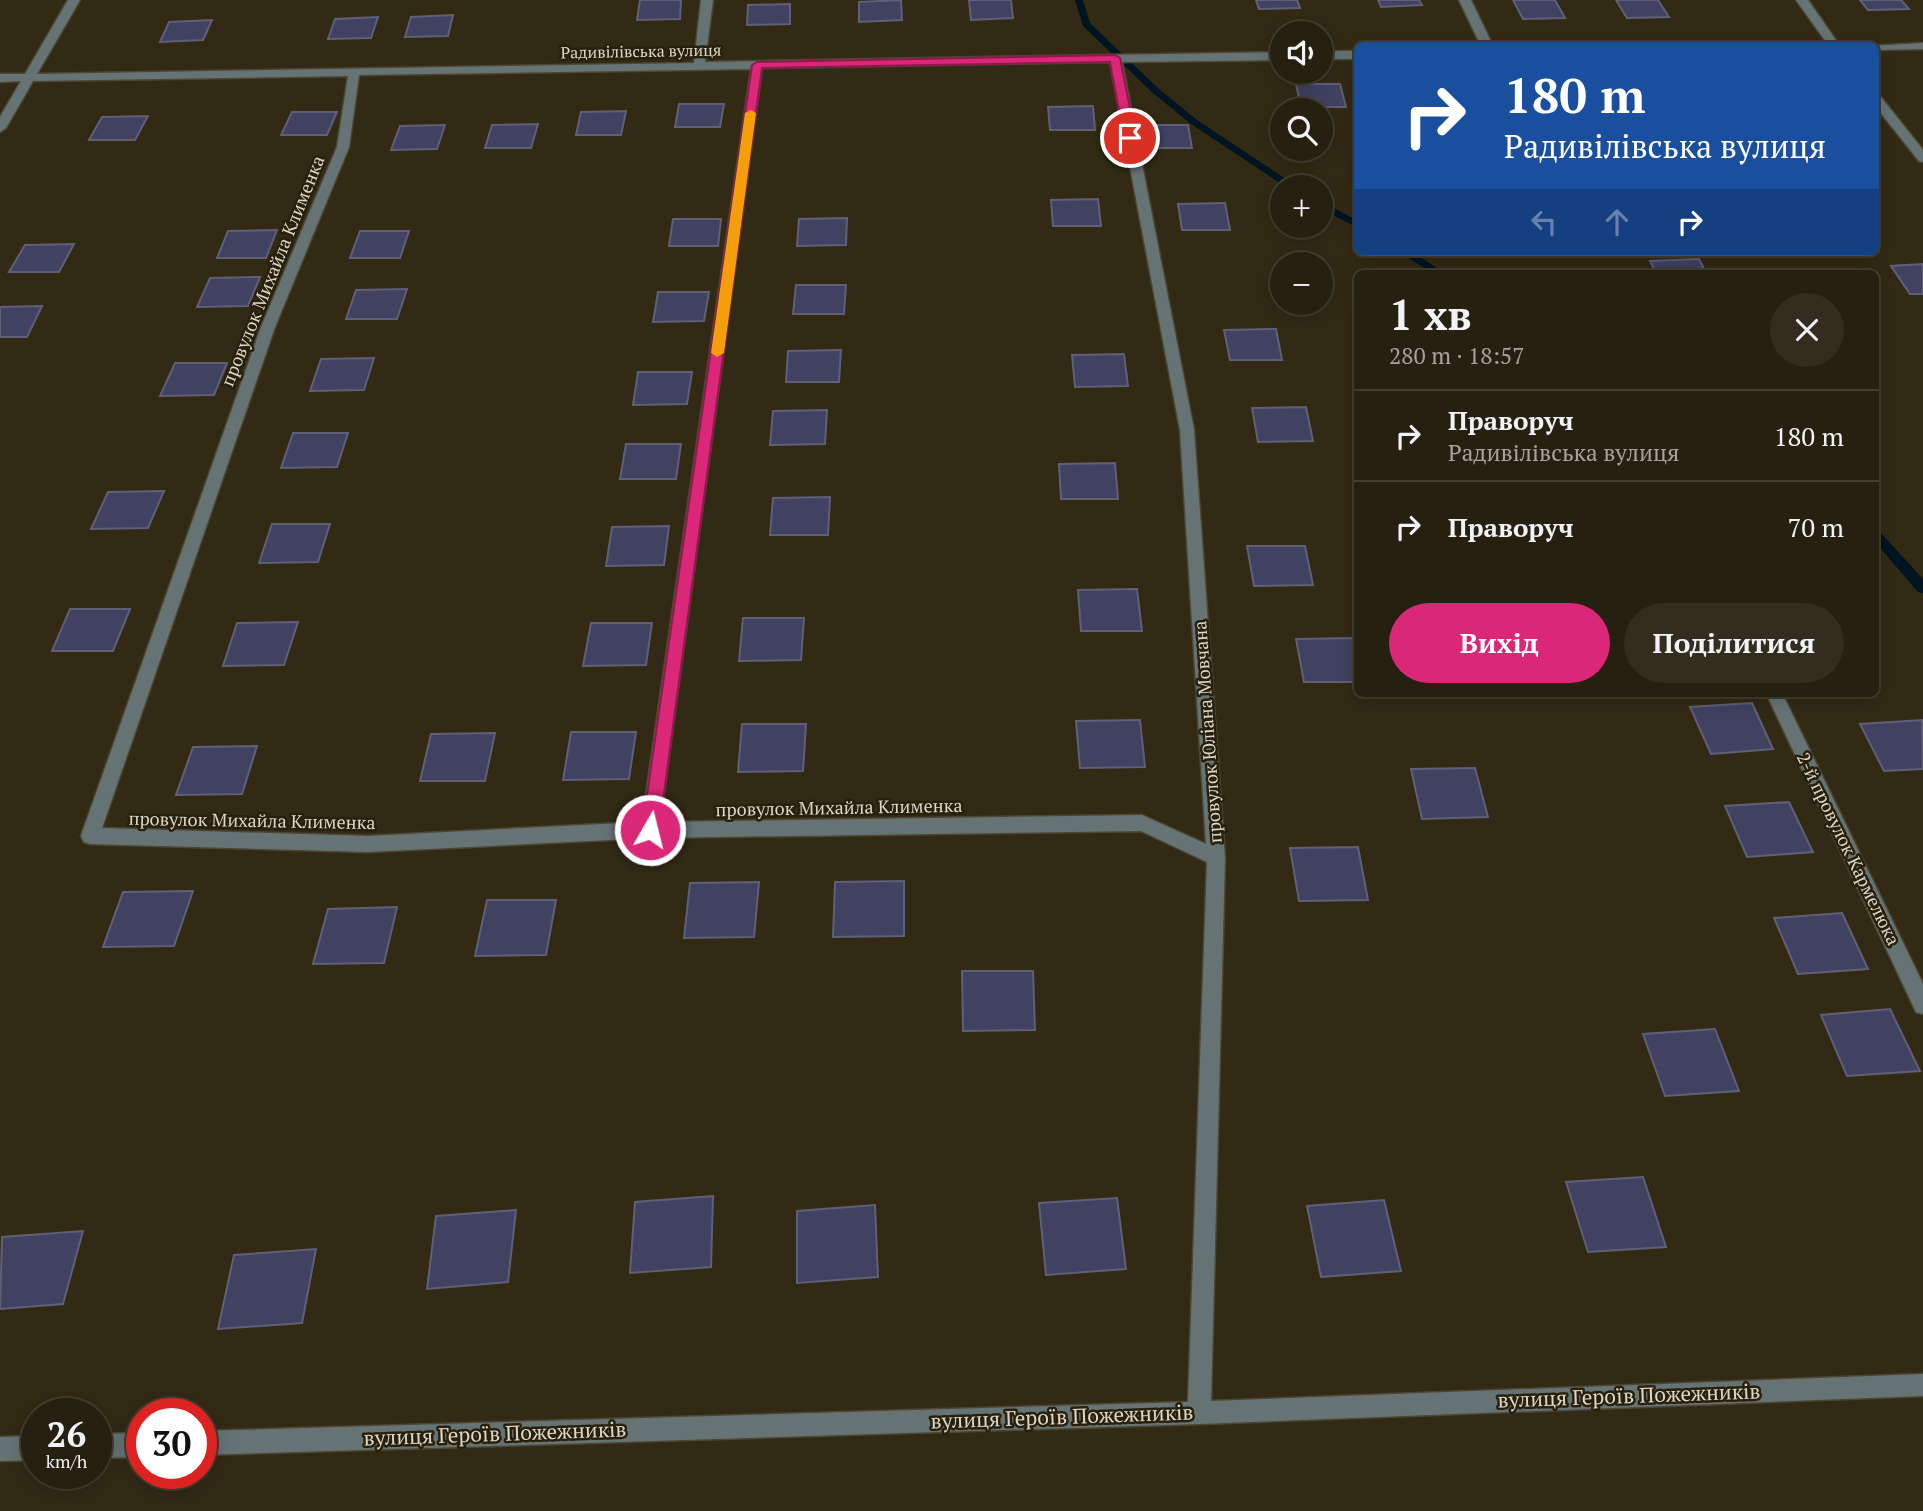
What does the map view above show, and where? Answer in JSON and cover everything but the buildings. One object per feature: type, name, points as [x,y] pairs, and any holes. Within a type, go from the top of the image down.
[{"type":"street","points":[[0,128],[74,0]]},
{"type":"street","points":[[699,66],[707,0]]},
{"type":"street","points":[[1465,0],[1485,42]]},
{"type":"street","points":[[1802,0],[1832,42]]},
{"type":"street","points":[[1879,47],[1923,46]]},
{"type":"street","points":[[1333,55],[1354,55]]},
{"type":"street","name":"Радивілівська вулиця","points":[[0,79],[1270,56]]},
{"type":"street","name":"провулок Юліана Мовчана","points":[[1115,58],[1187,430],[1216,858],[1199,1413]]},
{"type":"street","points":[[650,830],[757,65]]},
{"type":"street","name":"провулок Михайла Клименка","points":[[354,72],[343,146],[268,327],[90,836],[368,844],[650,830],[1142,824],[1216,858]]},
{"type":"street","points":[[1879,103],[1923,159]]},
{"type":"street","name":"2-й провулок Кармелюка","points":[[1776,697],[1923,1005]]},
{"type":"street","name":"вулиця Героїв Пожежників","points":[[217,1443],[1199,1413],[1923,1385]]},
{"type":"street","points":[[0,1449],[21,1448]]},
{"type":"waterway","points":[[1079,0],[1086,24],[1156,91],[1194,122],[1275,175]]},
{"type":"waterway","points":[[1333,211],[1354,223]]},
{"type":"waterway","points":[[1411,256],[1435,270]]},
{"type":"waterway","points":[[1879,538],[1923,588]]},
{"type":"slow traffic","points":[[717,353],[751,113]]},
{"type":"route","points":[[650,830],[757,65],[1115,58],[1130,138]]}]
